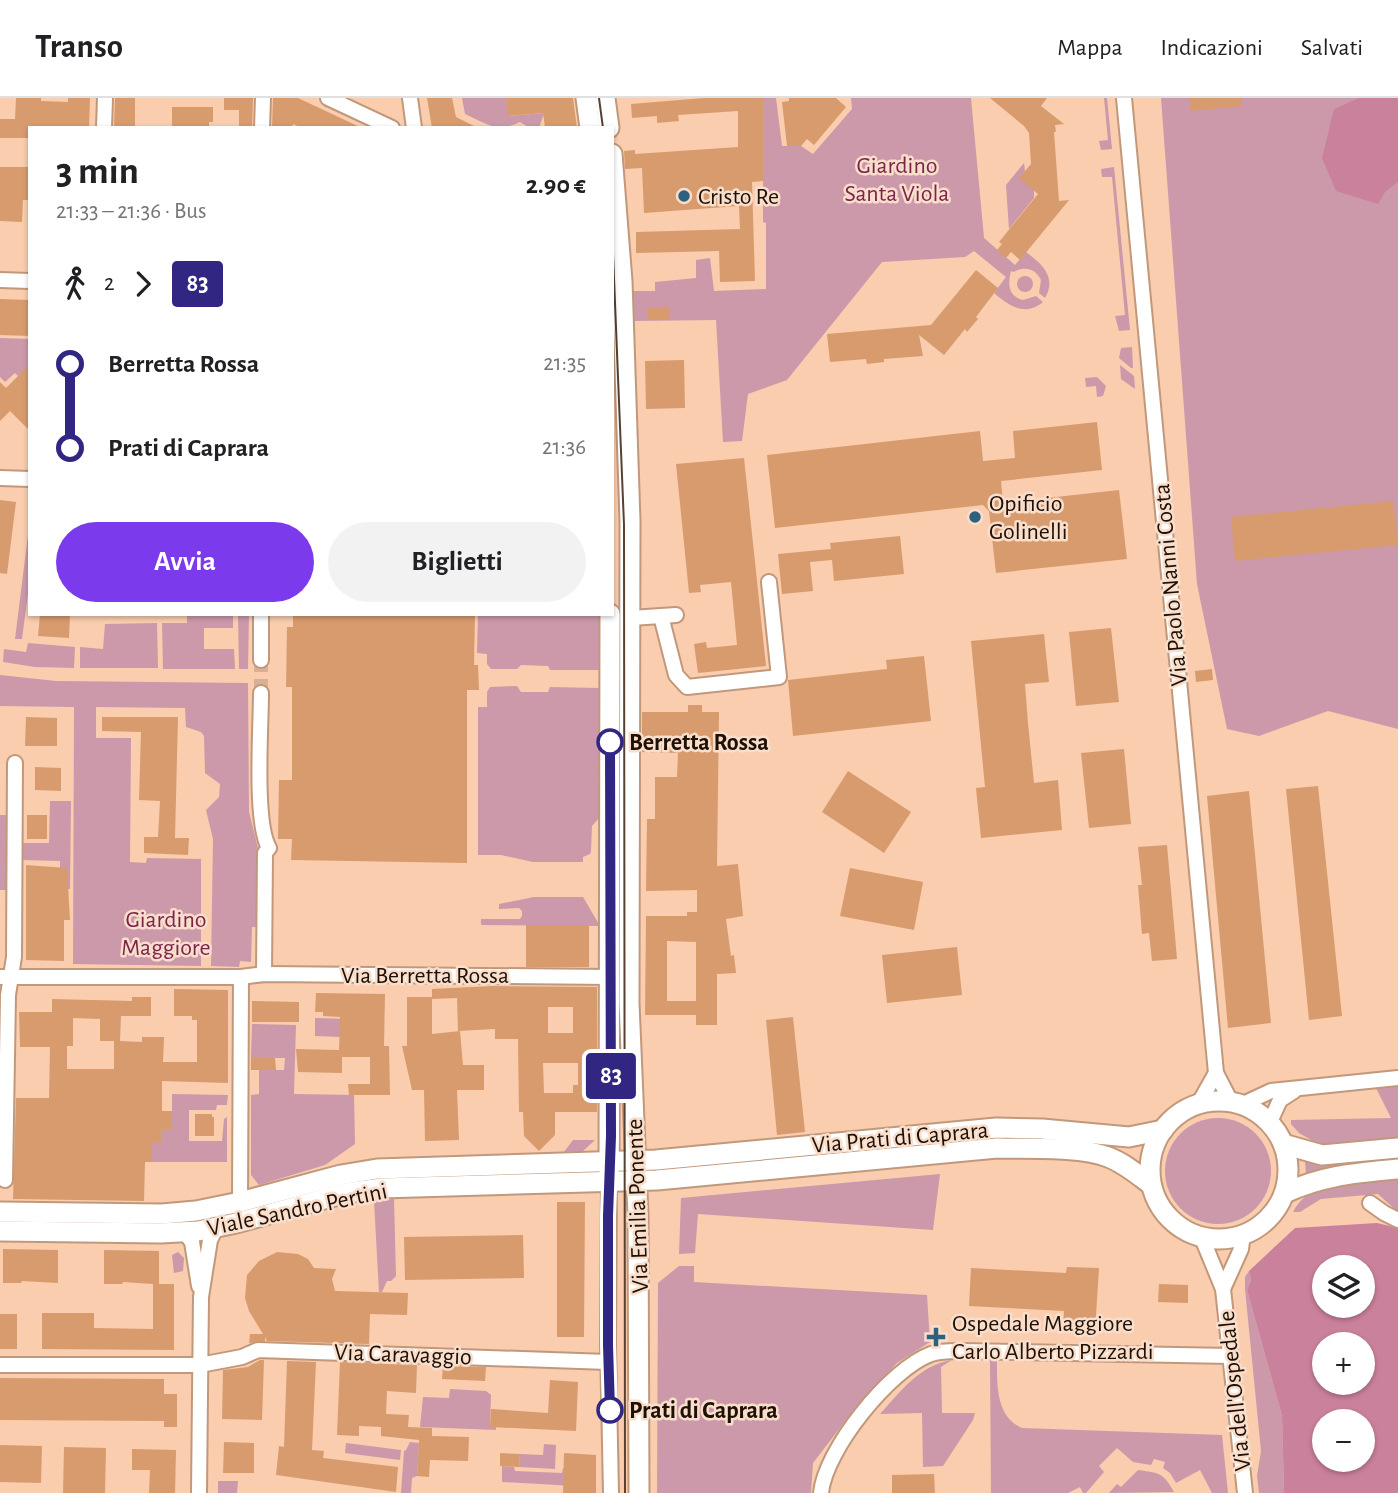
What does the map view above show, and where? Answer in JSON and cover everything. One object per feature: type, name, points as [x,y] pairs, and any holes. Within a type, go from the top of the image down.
[{"type":"main road","points":[[586,98],[590,126]]},
{"type":"main road","points":[[605,98],[609,126]]},
{"type":"main road","name":"Via Emilia Ponente","points":[[614,190],[622,289],[631,521],[629,1003],[640,1302],[639,1493]]},
{"type":"main road","points":[[614,306],[622,289]]},
{"type":"main road","name":"Via Emilia Ponente","points":[[609,1182],[610,616]]},
{"type":"main road","points":[[1224,1101],[1236,1104],[1257,1113],[1269,1124],[1283,1144],[1288,1164],[1285,1193],[1270,1217],[1255,1229],[1232,1238],[1202,1238],[1191,1234],[1172,1220],[1150,1184],[1148,1164],[1156,1140],[1163,1129],[1186,1108],[1199,1103],[1224,1101]]},
{"type":"main road","name":"Via Prati di Caprara","points":[[636,1161],[996,1128],[1042,1129],[1129,1137],[1163,1129]]},
{"type":"main road","points":[[1283,1144],[1322,1155],[1398,1149]]},
{"type":"main road","name":"Via Prati di Caprara","points":[[637,1181],[997,1148],[1100,1155],[1121,1163],[1150,1184]]},
{"type":"main road","name":"Viale Sandro Pertini","points":[[0,1212],[162,1214],[208,1210],[341,1175],[377,1169],[636,1161]]},
{"type":"main road","points":[[1285,1193],[1328,1177],[1398,1169]]},
{"type":"main road","name":"Viale Sandro Pertini","points":[[0,1231],[184,1232],[216,1228],[346,1193],[382,1188],[637,1181]]},
{"type":"street","points":[[104,126],[105,98]]},
{"type":"street","points":[[262,126],[263,98]]},
{"type":"street","points":[[328,98],[388,126]]},
{"type":"street","points":[[410,98],[414,126]]},
{"type":"street","name":"Via Paolo Nanni Costa","points":[[1124,98],[1216,1073],[1236,1104]]},
{"type":"street","points":[[0,280],[28,281]]},
{"type":"street","points":[[0,478],[28,478]]},
{"type":"street","points":[[631,618],[668,615],[676,675],[687,687],[779,677],[769,582]]},
{"type":"street","points":[[261,616],[261,660]]},
{"type":"street","points":[[261,693],[261,815],[264,837],[269,848],[265,853],[264,974]]},
{"type":"street","points":[[5,1180],[6,976],[14,957],[15,763]]},
{"type":"street","name":"Via Berretta Rossa","points":[[6,976],[241,977],[264,974],[610,977]]},
{"type":"street","points":[[240,1202],[241,977]]},
{"type":"street","points":[[1199,1103],[1216,1073]]},
{"type":"street","points":[[1236,1104],[1271,1091],[1398,1078]]},
{"type":"street","points":[[1269,1124],[1280,1100],[1298,1088]]},
{"type":"street","name":"Via Emilia Ponente","points":[[609,1182],[608,1362],[611,1493]]},
{"type":"street","points":[[1370,1203],[1398,1220]]},
{"type":"street","points":[[199,1493],[201,1297],[210,1240],[216,1228]]},
{"type":"street","points":[[184,1232],[192,1242],[201,1297]]},
{"type":"street","name":"Via dell'Ospedale","points":[[1223,1289],[1241,1249],[1243,1234]]},
{"type":"street","name":"Via dell'Ospedale","points":[[1202,1238],[1223,1289],[1245,1493]]},
{"type":"street","name":"Via Caravaggio","points":[[0,1365],[201,1365],[242,1357],[258,1350],[608,1362]]},
{"type":"street","points":[[821,1493],[826,1468],[860,1416],[893,1379],[930,1354],[958,1350],[1231,1356]]},
{"type":"green space","points":[[462,98],[506,98],[509,116],[544,113],[540,126],[527,126],[520,122],[508,126],[493,126],[465,114]]},
{"type":"green space","name":"Giardino Santa Viola","points":[[763,98],[776,98],[782,146],[801,146],[813,154],[852,109],[851,98],[971,98],[984,238],[1015,265],[1026,252],[1042,266],[1049,284],[1045,298],[1039,293],[1041,280],[1029,269],[1011,271],[1009,284],[1011,292],[1018,298],[1023,300],[1036,296],[1043,302],[1024,309],[1011,306],[1000,298],[994,293],[1006,277],[974,251],[965,257],[882,262],[787,380],[748,394],[742,441],[723,442],[716,320],[634,321],[633,291],[655,291],[655,282],[696,278],[696,260],[710,258],[714,291],[766,289]]},
{"type":"green space","points":[[1104,98],[1107,98],[1112,149],[1101,150],[1099,141],[1108,140]]},
{"type":"green space","points":[[1161,98],[1398,98],[1398,729],[1328,711],[1259,736],[1227,729],[1197,584]]},
{"type":"green space","points":[[1024,163],[1025,171],[1020,178],[1034,190],[1034,198],[1009,229],[1006,185]]},
{"type":"green space","points":[[1114,167],[1130,330],[1119,331],[1115,316],[1125,315],[1112,177],[1102,177],[1101,169]]},
{"type":"green space","points":[[1025,276],[1031,278],[1031,290],[1025,292],[1019,290],[1017,284],[1019,278]]},
{"type":"green space","points":[[0,338],[28,339],[28,368],[18,376],[15,373],[5,382],[0,377]]},
{"type":"green space","points":[[1132,347],[1131,368],[1119,358],[1121,348]]},
{"type":"green space","points":[[1120,365],[1134,376],[1135,389],[1121,379]]},
{"type":"green space","points":[[1097,377],[1106,386],[1103,396],[1097,397],[1096,386],[1086,387],[1085,378]]},
{"type":"green space","points":[[28,535],[28,593],[22,639],[15,639]]},
{"type":"green space","points":[[187,616],[233,616],[233,628],[204,628],[204,649],[234,649],[235,669],[163,669],[162,623],[187,623]]},
{"type":"green space","points":[[238,616],[249,616],[248,669],[239,669]]},
{"type":"green space","points":[[478,616],[600,616],[600,670],[550,670],[548,666],[521,665],[517,669],[491,669],[487,664],[487,654],[477,653]]},
{"type":"green space","points":[[157,623],[158,668],[80,668],[80,647],[103,649],[105,624]]},
{"type":"green space","points":[[28,643],[75,647],[74,668],[35,667],[3,662],[4,649],[26,652]]},
{"type":"green space","name":"Giardino Maggiore","points":[[0,675],[56,681],[248,683],[249,812],[259,852],[258,927],[252,927],[251,962],[240,961],[239,967],[211,966],[213,839],[206,810],[219,797],[220,784],[205,773],[204,736],[201,732],[186,727],[185,708],[96,707],[96,738],[131,738],[130,862],[146,863],[147,858],[201,859],[201,966],[73,964],[74,707],[0,706]]},
{"type":"green space","points":[[517,686],[521,692],[548,692],[550,687],[600,688],[600,817],[592,826],[591,851],[583,857],[583,862],[533,862],[501,855],[478,855],[478,707],[487,707],[487,692],[490,687]]},
{"type":"green space","points":[[50,801],[71,801],[70,889],[67,889],[60,872],[60,861],[22,860],[22,843],[49,843]]},
{"type":"green space","points":[[0,815],[8,815],[8,890],[0,890]]},
{"type":"green space","points":[[534,897],[583,897],[600,926],[481,925],[481,919],[520,919],[522,911],[519,908],[499,909],[499,904]]},
{"type":"green space","points":[[315,1018],[350,1019],[340,1037],[315,1036]]},
{"type":"green space","points":[[252,1024],[296,1025],[294,1094],[354,1095],[355,1144],[325,1165],[259,1185],[251,1175],[251,1095],[259,1094],[259,1070],[284,1070],[285,1058],[251,1058]]},
{"type":"green space","points":[[1398,1085],[1398,1138],[1320,1145],[1299,1133],[1291,1124],[1291,1120],[1391,1118],[1376,1088]]},
{"type":"green space","points":[[172,1094],[228,1095],[227,1105],[217,1105],[216,1110],[189,1110],[189,1141],[222,1141],[224,1119],[227,1117],[227,1162],[152,1162],[152,1142],[161,1142],[161,1129],[172,1129]]},
{"type":"green space","points":[[1218,1118],[1238,1122],[1256,1133],[1267,1151],[1271,1171],[1267,1191],[1256,1209],[1238,1220],[1218,1224],[1198,1220],[1180,1209],[1169,1191],[1165,1171],[1169,1151],[1180,1133],[1198,1122]]},
{"type":"green space","points":[[573,1140],[595,1140],[583,1151],[564,1152]]},
{"type":"green space","points":[[1398,1157],[1398,1161],[1332,1167],[1306,1175],[1305,1159]]},
{"type":"green space","points":[[940,1174],[933,1230],[698,1214],[695,1253],[679,1254],[681,1198]]},
{"type":"green space","points":[[1398,1178],[1398,1212],[1378,1194],[1321,1199],[1300,1212],[1293,1212],[1301,1200],[1325,1186]]},
{"type":"green space","points":[[394,1199],[396,1276],[387,1281],[382,1292],[379,1292],[374,1201]]},
{"type":"green space","points":[[178,1252],[184,1258],[183,1271],[174,1273],[172,1255]]},
{"type":"green space","points":[[679,1266],[694,1266],[694,1282],[927,1295],[930,1342],[897,1363],[853,1411],[813,1463],[811,1493],[657,1493],[658,1283]]},
{"type":"green space","points":[[1249,1271],[1251,1280],[1247,1290],[1282,1416],[1284,1493],[1259,1493],[1257,1476],[1261,1451],[1245,1289],[1245,1277]]},
{"type":"green space","points":[[952,1360],[941,1367],[942,1413],[975,1413],[943,1466],[923,1467],[922,1413],[880,1414],[921,1373]]},
{"type":"green space","points":[[990,1361],[997,1361],[998,1390],[1003,1408],[1013,1423],[1022,1428],[1222,1435],[1228,1493],[1212,1493],[1200,1470],[1176,1483],[1163,1468],[1165,1462],[1154,1459],[1151,1465],[1133,1462],[1117,1448],[1099,1466],[1104,1472],[1086,1493],[1083,1493],[1080,1487],[1068,1493],[991,1493]]},
{"type":"green space","points":[[450,1389],[486,1391],[491,1395],[490,1426],[496,1427],[496,1430],[420,1427],[423,1397],[449,1398]]},
{"type":"green space","points":[[410,1442],[419,1443],[417,1476],[412,1478],[411,1493],[401,1493],[404,1451]]},
{"type":"green space","points":[[346,1443],[401,1450],[400,1460],[345,1453]]},
{"type":"green space","points":[[544,1444],[556,1445],[555,1469],[519,1467],[520,1454],[543,1455]]},
{"type":"green space","points":[[502,1466],[514,1467],[515,1471],[562,1473],[563,1468],[575,1468],[575,1486],[502,1482]]},
{"type":"green space","points":[[1138,1470],[1160,1475],[1174,1492],[1109,1493],[1117,1484],[1121,1487]]},
{"type":"green space","points":[[218,1481],[238,1481],[237,1493],[218,1493]]},
{"type":"shaded area","points":[[1359,98],[1398,98],[1398,182],[1385,192],[1378,204],[1336,191],[1322,158],[1334,109]]},
{"type":"shaded area","points":[[1377,1223],[1398,1228],[1398,1493],[1284,1493],[1282,1416],[1247,1290],[1251,1280],[1249,1271],[1295,1228]]},
{"type":"building","points":[[16,98],[68,102],[68,98],[90,98],[89,126],[28,126],[28,138],[0,138],[0,119],[15,119]]},
{"type":"building","points":[[115,98],[135,98],[135,126],[114,126]]},
{"type":"building","points":[[224,98],[253,98],[252,126],[239,126],[239,110],[224,110]]},
{"type":"building","points":[[273,98],[298,98],[358,126],[293,124],[272,126]]},
{"type":"building","points":[[427,98],[452,98],[456,117],[474,126],[432,126]]},
{"type":"building","points":[[506,98],[573,98],[577,126],[545,126],[543,113],[508,116]]},
{"type":"building","points":[[704,98],[763,98],[763,181],[752,182],[755,281],[720,282],[719,251],[636,253],[636,232],[740,229],[739,206],[644,213],[642,168],[625,169],[624,151],[635,150],[635,154],[738,147],[738,111],[678,115],[679,121],[657,123],[657,116],[632,118],[631,104]]},
{"type":"building","points":[[789,98],[836,98],[846,107],[814,145],[807,139],[801,146],[787,146],[782,102],[789,101]]},
{"type":"building","points":[[990,98],[1047,98],[1041,106],[1064,124],[1055,125],[1054,132],[1059,201],[1069,200],[1020,260],[1011,252],[1006,258],[997,250],[1002,244],[999,242],[1038,194],[1019,178],[1031,164],[1029,133]]},
{"type":"building","points":[[1189,98],[1242,98],[1242,106],[1191,111]]},
{"type":"building","points":[[172,107],[213,107],[213,122],[209,122],[209,126],[172,126]]},
{"type":"building","points":[[0,167],[28,167],[28,200],[23,200],[22,222],[0,221]]},
{"type":"building","points":[[976,270],[998,288],[976,317],[978,319],[967,332],[965,329],[944,355],[919,335],[923,356],[884,359],[884,362],[867,364],[866,359],[830,362],[827,334],[931,325]]},
{"type":"building","points":[[0,299],[28,300],[28,336],[0,335]]},
{"type":"building","points":[[647,307],[670,307],[670,320],[648,320]]},
{"type":"building","points":[[684,360],[685,408],[646,409],[645,361]]},
{"type":"building","points":[[28,366],[28,429],[10,411],[0,421],[0,382],[6,388]]},
{"type":"building","points":[[1097,422],[1102,470],[1001,481],[1003,503],[1119,490],[1127,559],[996,573],[989,511],[983,505],[775,528],[767,455],[980,431],[983,461],[1015,458],[1013,431]]},
{"type":"building","points":[[744,458],[766,666],[698,673],[694,644],[706,642],[707,648],[737,645],[731,582],[700,585],[701,592],[689,593],[676,464]]},
{"type":"building","points":[[0,500],[16,502],[7,574],[0,573]]},
{"type":"building","points":[[1393,501],[1398,545],[1235,561],[1231,517]]},
{"type":"building","points":[[900,536],[904,574],[834,581],[832,560],[810,562],[813,591],[782,594],[778,554],[831,549],[830,543]]},
{"type":"building","points":[[40,616],[70,616],[69,638],[38,636]]},
{"type":"building","points":[[293,616],[475,616],[474,665],[478,665],[479,690],[467,690],[467,863],[291,860],[292,839],[278,839],[279,780],[292,780],[292,687],[286,687],[287,627],[293,627]]},
{"type":"building","points":[[1111,628],[1119,702],[1076,706],[1069,632]]},
{"type":"building","points":[[1044,634],[1049,682],[1025,684],[1028,723],[1034,783],[1058,780],[1062,830],[981,838],[976,788],[985,787],[971,641]]},
{"type":"building","points":[[924,656],[931,721],[793,736],[788,680],[887,669],[886,660]]},
{"type":"building","points":[[1212,669],[1213,680],[1196,682],[1195,671]]},
{"type":"building","points":[[688,705],[702,705],[702,712],[719,712],[717,866],[738,864],[743,916],[726,919],[736,973],[717,974],[717,1025],[696,1025],[696,1015],[645,1015],[646,916],[687,916],[687,912],[697,912],[697,890],[646,891],[647,819],[655,819],[655,777],[677,777],[678,753],[642,752],[642,712],[688,712]],"holes":[[[667,941],[696,942],[696,1001],[667,1001]]]},
{"type":"building","points":[[26,717],[57,718],[57,746],[25,746]]},
{"type":"building","points":[[102,717],[178,717],[175,838],[189,838],[188,855],[144,853],[144,837],[158,837],[160,801],[139,800],[141,732],[102,731]]},
{"type":"building","points":[[1124,749],[1131,824],[1089,828],[1081,753]]},
{"type":"building","points":[[35,767],[61,768],[61,791],[35,790]]},
{"type":"building","points":[[848,771],[911,812],[884,853],[822,812]]},
{"type":"building","points":[[1318,786],[1342,1016],[1309,1020],[1286,789]]},
{"type":"building","points":[[1249,791],[1271,1023],[1228,1028],[1207,796]]},
{"type":"building","points":[[27,815],[47,815],[47,839],[27,839]]},
{"type":"building","points":[[1167,845],[1177,959],[1152,961],[1149,933],[1142,934],[1138,885],[1142,885],[1138,847]]},
{"type":"building","points":[[26,865],[67,868],[70,920],[64,920],[64,961],[26,960]]},
{"type":"building","points":[[850,868],[923,882],[914,930],[840,916]]},
{"type":"building","points":[[526,925],[589,925],[589,967],[526,967]]},
{"type":"building","points":[[957,947],[962,995],[887,1003],[882,955]]},
{"type":"building","points":[[493,986],[597,987],[597,1112],[555,1112],[555,1135],[539,1151],[524,1136],[523,1112],[519,1112],[518,1039],[495,1039],[495,1029],[458,1031],[457,998],[432,999],[432,989]],"holes":[[[548,1007],[573,1007],[573,1033],[548,1033]],[[543,1063],[578,1063],[578,1085],[573,1085],[573,1093],[544,1093]]]},
{"type":"building","points":[[174,989],[228,990],[228,1083],[162,1081],[162,1111],[172,1111],[172,1129],[161,1129],[161,1143],[152,1142],[152,1162],[145,1162],[144,1201],[13,1199],[16,1098],[49,1098],[50,1047],[20,1047],[19,1012],[52,1012],[52,999],[132,1001],[132,997],[151,997],[151,1016],[121,1016],[120,1041],[142,1042],[142,1037],[164,1037],[163,1062],[197,1062],[197,1020],[192,1020],[192,1016],[174,1016]],"holes":[[[73,1018],[100,1019],[100,1041],[114,1041],[114,1069],[67,1069],[67,1046],[73,1046]]]},
{"type":"building","points":[[316,993],[385,994],[384,1046],[389,1046],[390,1095],[349,1095],[348,1084],[370,1084],[370,1057],[342,1057],[342,1073],[298,1072],[296,1049],[339,1050],[340,1017],[323,1016],[323,1012],[315,1012]]},
{"type":"building","points":[[407,997],[432,997],[432,1034],[460,1031],[463,1065],[484,1065],[484,1090],[457,1090],[459,1140],[425,1141],[424,1090],[412,1090],[402,1046],[407,1046]]},
{"type":"building","points":[[252,1001],[299,1002],[299,1022],[252,1022]]},
{"type":"building","points":[[793,1017],[805,1132],[777,1135],[766,1020]]},
{"type":"building","points":[[251,1058],[275,1058],[276,1070],[251,1070]]},
{"type":"building","points":[[195,1114],[212,1114],[214,1136],[195,1136]]},
{"type":"building","points":[[557,1202],[585,1202],[584,1337],[557,1337]]},
{"type":"building","points":[[523,1235],[524,1278],[405,1280],[404,1237]]},
{"type":"building","points":[[3,1249],[58,1250],[58,1283],[3,1283]]},
{"type":"building","points":[[104,1250],[159,1251],[159,1284],[174,1284],[174,1350],[42,1349],[42,1313],[94,1313],[94,1328],[153,1329],[153,1284],[104,1284]]},
{"type":"building","points":[[277,1252],[298,1254],[308,1259],[314,1268],[336,1269],[332,1279],[335,1291],[408,1293],[407,1315],[370,1314],[369,1344],[267,1341],[265,1337],[265,1341],[249,1343],[250,1334],[263,1334],[249,1311],[245,1298],[247,1275],[259,1261]]},
{"type":"building","points":[[1067,1267],[1099,1268],[1095,1331],[1063,1330],[1064,1311],[969,1306],[971,1268],[1066,1273]]},
{"type":"building","points":[[1159,1284],[1188,1285],[1188,1303],[1158,1302]]},
{"type":"building","points":[[0,1314],[17,1314],[17,1349],[0,1349]]},
{"type":"building","points":[[264,1360],[262,1420],[222,1419],[223,1370],[248,1367]]},
{"type":"building","points":[[287,1361],[316,1362],[312,1450],[324,1451],[323,1458],[398,1467],[396,1492],[276,1475],[279,1446],[284,1447]]},
{"type":"building","points":[[340,1362],[417,1365],[416,1393],[387,1391],[386,1414],[409,1415],[408,1427],[432,1428],[432,1436],[469,1437],[468,1461],[430,1460],[429,1477],[417,1476],[419,1440],[381,1436],[381,1427],[359,1426],[359,1436],[337,1435]]},
{"type":"building","points":[[443,1366],[486,1367],[485,1381],[442,1379]]},
{"type":"building","points":[[0,1378],[164,1379],[164,1394],[177,1394],[177,1427],[164,1427],[164,1421],[0,1420]]},
{"type":"building","points":[[550,1380],[578,1382],[576,1431],[490,1427],[491,1409],[548,1413]]},
{"type":"building","points":[[224,1442],[254,1443],[254,1473],[223,1473]]},
{"type":"building","points":[[0,1445],[42,1446],[41,1483],[0,1482]]},
{"type":"building","points":[[64,1447],[106,1448],[105,1493],[63,1493]]},
{"type":"building","points":[[132,1449],[176,1450],[175,1493],[149,1493],[150,1470],[132,1470]]},
{"type":"building","points":[[500,1453],[520,1454],[519,1467],[500,1466]]},
{"type":"building","points":[[564,1453],[596,1455],[596,1493],[563,1493]]},
{"type":"building","points":[[934,1474],[935,1493],[892,1493],[892,1475]]},
{"type":"tunnel","points":[[261,660],[261,693]]},
{"type":"tram line","points":[[599,98],[603,126]]},
{"type":"tram line","points":[[614,278],[624,525],[625,1493]]},
{"type":"bus line","name":"83","points":[[610,742],[610,1410]]},
{"type":"place","name":"Cristo Re","points":[[684,196]]},
{"type":"place","name":"Opificio Golinelli","points":[[975,517]]},
{"type":"place","name":"Berretta Rossa","points":[[610,742]]},
{"type":"place","name":"Ospedale Maggiore Carlo Alberto Pizzardi","points":[[936,1337]]},
{"type":"place","name":"Prati di Caprara","points":[[610,1410]]}]
